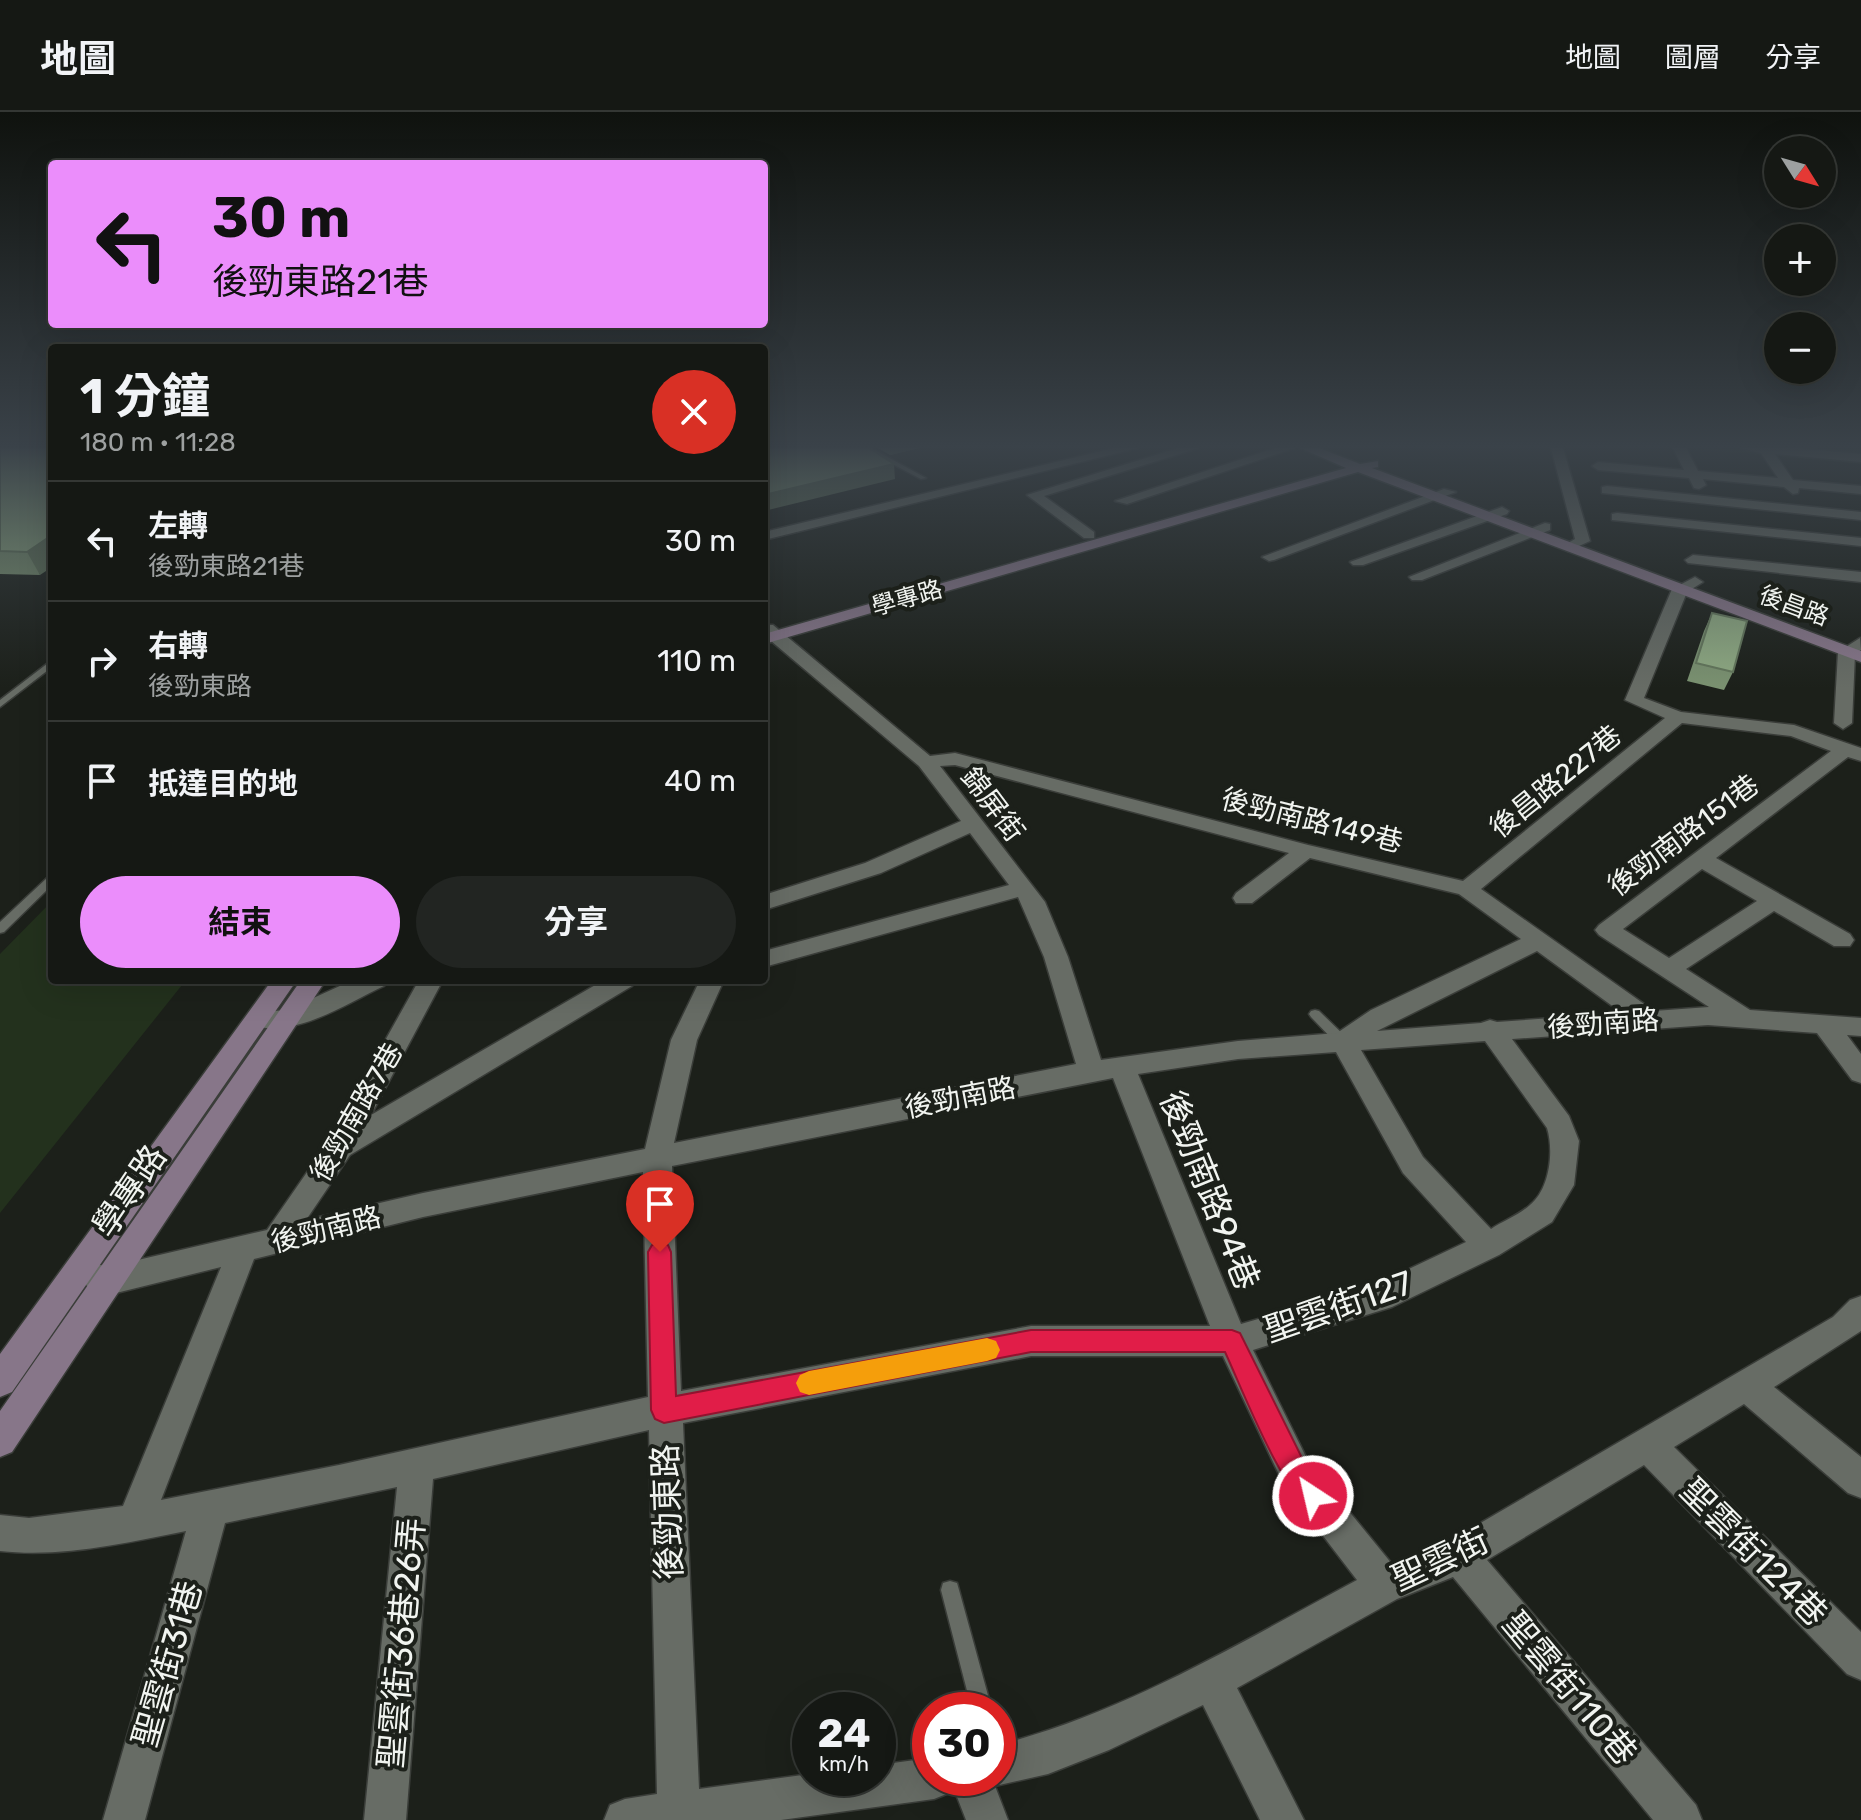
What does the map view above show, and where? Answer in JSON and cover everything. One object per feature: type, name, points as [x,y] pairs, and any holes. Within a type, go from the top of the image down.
[{"type":"street","points":[[768,535],[799,528]]},
{"type":"street","points":[[1079,528],[1089,535]]},
{"type":"street","name":"學專路","points":[[768,633],[1112,528]]},
{"type":"street","name":"學專路","points":[[768,633],[1137,528]]},
{"type":"street","points":[[1269,557],[1349,528]]},
{"type":"street","points":[[1358,562],[1456,528]]},
{"type":"street","name":"後昌路","points":[[1532,528],[1583,541],[1688,586]]},
{"type":"street","points":[[1568,547],[1583,541],[1579,528]]},
{"type":"street","points":[[1621,528],[1624,537]]},
{"type":"street","points":[[1659,528],[1731,546],[1847,566]]},
{"type":"street","points":[[1721,528],[1731,546]]},
{"type":"street","points":[[1820,528],[1847,566]]},
{"type":"street","points":[[1417,577],[1538,530]]},
{"type":"street","name":"後昌路","points":[[1538,530],[1568,547],[1688,586],[1857,649]]},
{"type":"street","points":[[1847,566],[1861,542]]},
{"type":"street","points":[[1693,560],[1731,546],[1847,566]]},
{"type":"street","name":"後昌路227巷","points":[[1688,586],[1634,700],[1678,717],[1794,731],[1853,752]]},
{"type":"street","name":"錦屏街","points":[[768,633],[926,762],[1034,902],[1056,957],[1085,1045],[1090,1071]]},
{"type":"street","points":[[1843,723],[1857,649]]},
{"type":"street","name":"後昌路227巷","points":[[1467,889],[1678,717]]},
{"type":"street","name":"後勁南路151巷","points":[[1742,1017],[1607,930],[1701,859],[1853,752]]},
{"type":"street","name":"後勁南路149巷","points":[[926,762],[955,759],[1306,851],[1467,889],[1649,1020]]},
{"type":"street","points":[[768,902],[873,868],[972,824]]},
{"type":"street","points":[[1244,898],[1306,851]]},
{"type":"street","points":[[1701,859],[1842,940]]},
{"type":"street","points":[[768,958],[1023,888]]},
{"type":"street","points":[[1668,970],[1775,900]]},
{"type":"street","points":[[1488,1246],[1413,1165],[1343,1042],[1380,1016],[1538,941]]},
{"type":"street","name":"學專路","points":[[0,1381],[282,984]]},
{"type":"street","name":"學專路","points":[[0,1440],[312,984]]},
{"type":"street","points":[[258,1019],[290,1019],[366,984]]},
{"type":"street","name":"後勁南路7巷","points":[[276,1241],[340,1147],[429,984]]},
{"type":"street","points":[[340,1147],[616,984]]},
{"type":"street","name":"後勁東路","points":[[678,1816],[657,1156],[684,1040],[710,984]]},
{"type":"street","name":"後勁南路","points":[[73,1276],[112,1280],[423,1205],[657,1156],[1090,1071],[1238,1050],[1490,1029],[1649,1020],[1742,1017],[1861,1027]]},
{"type":"street","points":[[1826,1026],[1861,1073]]},
{"type":"street","name":"聖雲街127","points":[[1385,1585],[1296,1473],[1232,1341],[1381,1297],[1488,1246],[1542,1213],[1560,1185],[1565,1141],[1559,1124],[1490,1029]]},
{"type":"street","name":"後勁南路94巷","points":[[1122,1067],[1232,1341]]},
{"type":"street","points":[[134,1523],[243,1249]]},
{"type":"street","name":"聖雲街","points":[[1016,1761],[1109,1730],[1211,1680],[1385,1585],[1459,1556],[1844,1327],[1861,1310]]},
{"type":"street","points":[[0,1533],[29,1536],[134,1523],[417,1466],[664,1410],[1031,1341],[1232,1341]]},
{"type":"street","points":[[1746,1385],[1861,1480]]},
{"type":"street","name":"聖雲街124巷","points":[[1646,1443],[1861,1660]]},
{"type":"street","name":"聖雲街36巷26弄","points":[[385,1820],[417,1466]]},
{"type":"street","name":"聖雲街31巷","points":[[124,1820],[211,1508]]},
{"type":"street","name":"聖雲街110巷","points":[[1459,1556],[1681,1820]]},
{"type":"street","points":[[1211,1680],[1283,1820]]},
{"type":"street","points":[[625,1820],[678,1816],[912,1781]]},
{"type":"street","points":[[978,1796],[987,1820]]},
{"type":"lane","points":[[0,704],[48,666]]},
{"type":"lane","points":[[0,929],[48,883]]},
{"type":"lane","points":[[1315,1014],[1343,1042]]},
{"type":"lane","points":[[950,1590],[977,1692]]},
{"type":"green space","points":[[48,905],[48,984],[183,984],[0,1213],[0,954]]},
{"type":"building","points":[[0,528],[48,528],[48,538],[27,552],[0,551]]},
{"type":"building","points":[[1712,613],[1747,621],[1733,672],[1696,663]]},
{"type":"slow traffic","points":[[809,1383],[987,1350]]},
{"type":"route","points":[[660,1252],[664,1410],[1031,1341],[1232,1341],[1296,1473],[1313,1496]]}]
